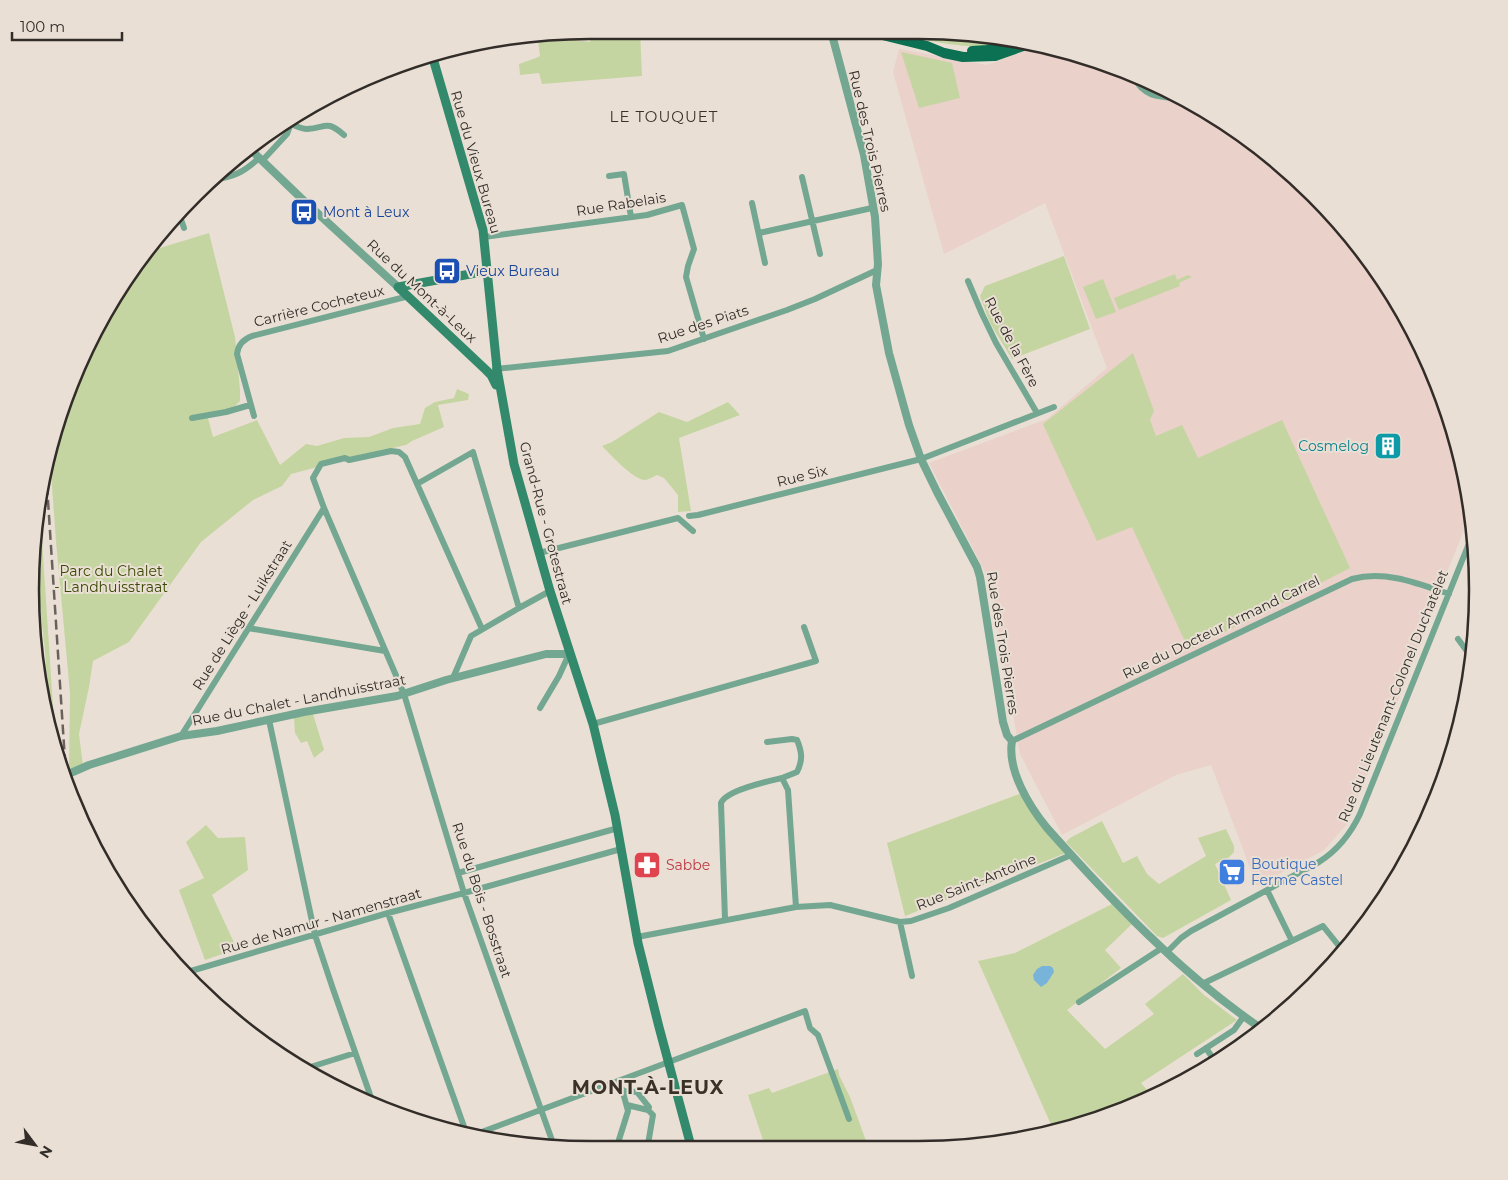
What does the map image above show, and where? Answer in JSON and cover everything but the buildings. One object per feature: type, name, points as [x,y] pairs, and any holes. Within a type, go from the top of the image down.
[{"type":"main road","points":[[899,39],[952,55],[976,58],[995,56],[1020,48]]},
{"type":"main road","points":[[927,46],[976,51],[1009,46]]},
{"type":"main road","name":"Rue du Vieux Bureau","points":[[434,62],[484,237],[501,398]]},
{"type":"main road","points":[[398,286],[487,271]]},
{"type":"main road","name":"Rue du Mont-à-Leux","points":[[398,286],[486,370],[493,379],[501,398]]},
{"type":"main road","name":"Grand-Rue - Grotestraat","points":[[501,398],[516,472],[569,654],[593,724],[618,828],[637,937],[690,1141]]},
{"type":"street","name":"Rue des Trois Pierres","points":[[833,39],[864,155],[876,226],[876,285],[888,353],[909,425],[922,459],[980,576],[1003,722],[1012,741],[1010,754],[1012,764],[1026,796],[1039,818],[1071,855],[1164,950],[1202,984],[1256,1025]]},
{"type":"street","points":[[1140,86],[1150,93],[1162,96]]},
{"type":"street","points":[[297,124],[308,129],[324,124],[330,125],[344,135]]},
{"type":"street","points":[[224,178],[237,175],[261,160],[287,134],[289,129]]},
{"type":"street","name":"Rue du Mont-à-Leux","points":[[254,153],[398,286]]},
{"type":"street","points":[[609,176],[624,174],[631,217]]},
{"type":"street","points":[[802,177],[820,254]]},
{"type":"street","points":[[752,203],[765,263]]},
{"type":"street","name":"Rue Rabelais","points":[[484,237],[631,217],[664,211],[682,205],[694,249],[686,277],[704,338]]},
{"type":"street","points":[[759,233],[872,208]]},
{"type":"street","points":[[181,221],[184,228]]},
{"type":"street","name":"Rue des Piats","points":[[497,369],[668,351],[787,310],[877,270]]},
{"type":"street","name":"Rue de la Fère","points":[[968,281],[996,342],[1037,413]]},
{"type":"street","name":"Carrière Cocheteux","points":[[254,416],[237,354],[238,347],[244,340],[252,336],[409,296]]},
{"type":"street","points":[[486,370],[497,369]]},
{"type":"street","points":[[192,418],[226,412],[250,404]]},
{"type":"street","points":[[922,459],[1054,407]]},
{"type":"street","name":"Rue du Bois - Bosstraat","points":[[417,484],[405,457],[399,452],[349,460],[345,458],[321,464],[313,478],[324,508],[404,694],[464,893],[552,1140]]},
{"type":"street","points":[[482,629],[417,484],[473,452],[518,608]]},
{"type":"street","name":"Rue Six","points":[[689,516],[922,459]]},
{"type":"street","name":"Rue de Liège - Luikstraat","points":[[181,736],[324,508]]},
{"type":"street","points":[[539,553],[678,518],[694,531]]},
{"type":"street","name":"Rue du Lieutenant-Colonel Duchatelet","points":[[1079,1002],[1164,950],[1191,931],[1306,870],[1329,856],[1345,841],[1360,814],[1467,547]]},
{"type":"street","name":"Rue du Docteur Armand Carrel","points":[[1012,741],[1352,579],[1369,576],[1389,576],[1449,594]]},
{"type":"street","points":[[453,678],[471,636],[550,591]]},
{"type":"street","points":[[593,724],[816,661],[804,627]]},
{"type":"street","points":[[248,628],[385,651]]},
{"type":"street","points":[[1458,639],[1466,650]]},
{"type":"street","name":"Rue du Chalet - Landhuisstraat","points":[[70,773],[181,736],[217,731],[404,694],[453,678],[546,654],[569,654]]},
{"type":"street","points":[[540,708],[559,676],[569,654]]},
{"type":"street","points":[[269,720],[315,935],[370,1095]]},
{"type":"street","points":[[725,919],[721,803],[723,798],[797,772],[800,766],[802,756],[797,740],[767,742]]},
{"type":"street","points":[[782,778],[788,790],[796,906]]},
{"type":"street","points":[[458,873],[618,828]]},
{"type":"street","name":"Rue de Namur - Namenstraat","points":[[192,971],[388,913],[621,849]]},
{"type":"street","name":"Rue Saint-Antoine","points":[[637,937],[796,906],[830,905],[900,922],[911,921],[949,908],[1071,855]]},
{"type":"street","points":[[1267,890],[1292,941]]},
{"type":"street","points":[[388,913],[464,1126]]},
{"type":"street","points":[[900,922],[912,976]]},
{"type":"street","points":[[1202,984],[1323,926],[1338,945]]},
{"type":"street","points":[[484,1131],[804,1011],[810,1028],[818,1036],[849,1119]]},
{"type":"street","points":[[1197,1054],[1234,1030],[1244,1016]]},
{"type":"street","points":[[1206,1048],[1211,1056]]},
{"type":"street","points":[[313,1066],[355,1053]]},
{"type":"street","points":[[619,1082],[628,1111],[619,1141]]},
{"type":"street","points":[[623,1091],[637,1092],[653,1115],[649,1141]]},
{"type":"street","points":[[627,1105],[648,1110]]},
{"type":"shaded area","points":[[899,49],[987,65],[1028,49],[1095,68],[1162,96],[1194,113],[1254,153],[1308,200],[1355,254],[1395,314],[1427,379],[1440,413],[1459,482],[1466,525],[1400,696],[1347,824],[1324,850],[1257,886],[1211,765],[1176,775],[1062,835],[1020,754],[990,582],[929,463],[1047,419],[1107,368],[1045,203],[944,254],[893,72]]},
{"type":"green space","points":[[590,39],[640,39],[642,76],[542,84],[539,73],[520,75],[519,64],[540,56],[538,41],[570,40],[590,42]]},
{"type":"green space","points":[[919,39],[999,44],[986,46],[953,45]]},
{"type":"green space","points":[[901,52],[952,63],[960,98],[919,108]]},
{"type":"green space","name":"Parc du Chalet - Landhuisstraat","points":[[209,233],[235,337],[240,390],[240,401],[235,406],[208,418],[213,437],[257,420],[280,465],[306,444],[317,446],[344,438],[369,437],[393,428],[420,424],[425,408],[435,402],[454,398],[457,389],[469,394],[468,400],[438,405],[444,427],[406,445],[291,474],[282,486],[253,500],[201,542],[129,642],[93,661],[79,734],[83,766],[69,769],[70,693],[51,474],[68,413],[96,346],[113,314],[158,249]]},
{"type":"green space","points":[[1064,256],[1090,329],[1012,359],[990,323],[980,296],[985,286]]},
{"type":"green space","points":[[1175,274],[1177,280],[1188,275],[1192,277],[1179,283],[1180,286],[1119,310],[1114,298]]},
{"type":"green space","points":[[1103,279],[1116,312],[1096,319],[1083,287]]},
{"type":"green space","points":[[1133,353],[1154,411],[1150,420],[1156,436],[1182,425],[1198,458],[1282,420],[1350,568],[1189,650],[1132,527],[1097,541],[1043,424]]},
{"type":"green space","points":[[728,402],[740,415],[679,438],[691,511],[678,512],[678,495],[664,478],[657,475],[646,480],[635,476],[602,446],[612,442],[659,412],[687,422]]},
{"type":"green space","points":[[42,535],[54,716],[48,690],[39,598]]},
{"type":"green space","points":[[313,714],[324,750],[314,758],[307,741],[301,743],[295,733],[294,718]]},
{"type":"green space","points":[[1022,793],[1066,853],[905,916],[887,843]]},
{"type":"green space","points":[[1102,821],[1123,863],[1137,856],[1147,874],[1159,884],[1206,856],[1198,838],[1226,829],[1234,846],[1234,852],[1228,858],[1215,864],[1231,900],[1163,938],[1157,936],[1066,842]]},
{"type":"green space","points":[[206,825],[218,838],[245,837],[248,870],[212,895],[237,949],[205,960],[179,890],[204,878],[186,842]]},
{"type":"green space","points":[[1112,904],[1132,924],[1105,950],[1121,968],[1067,1010],[1105,1049],[1154,1014],[1145,1004],[1183,974],[1204,995],[1237,1020],[1141,1083],[1147,1091],[1095,1112],[1051,1125],[978,961],[1015,953]]},
{"type":"green space","points":[[838,1069],[866,1141],[763,1141],[748,1095],[769,1088],[772,1093]]},
{"type":"water","points":[[1042,966],[1050,966],[1054,972],[1047,983],[1041,987],[1034,980],[1033,975]]},
{"type":"railway","points":[[47,492],[65,756]]},
{"type":"place","name":"Mont à Leux","points":[[304,212]]},
{"type":"place","name":"Vieux Bureau","points":[[447,271]]},
{"type":"place","name":"Cosmelog","points":[[1388,446]]},
{"type":"place","name":"Sabbe","points":[[647,865]]},
{"type":"place","name":"Boutique Ferme Castel","points":[[1232,872]]},
{"type":"district","name":"LE TOUQUET","points":[[664,116]]},
{"type":"district","name":"MONT-À-LEUX","points":[[648,1087]]}]
